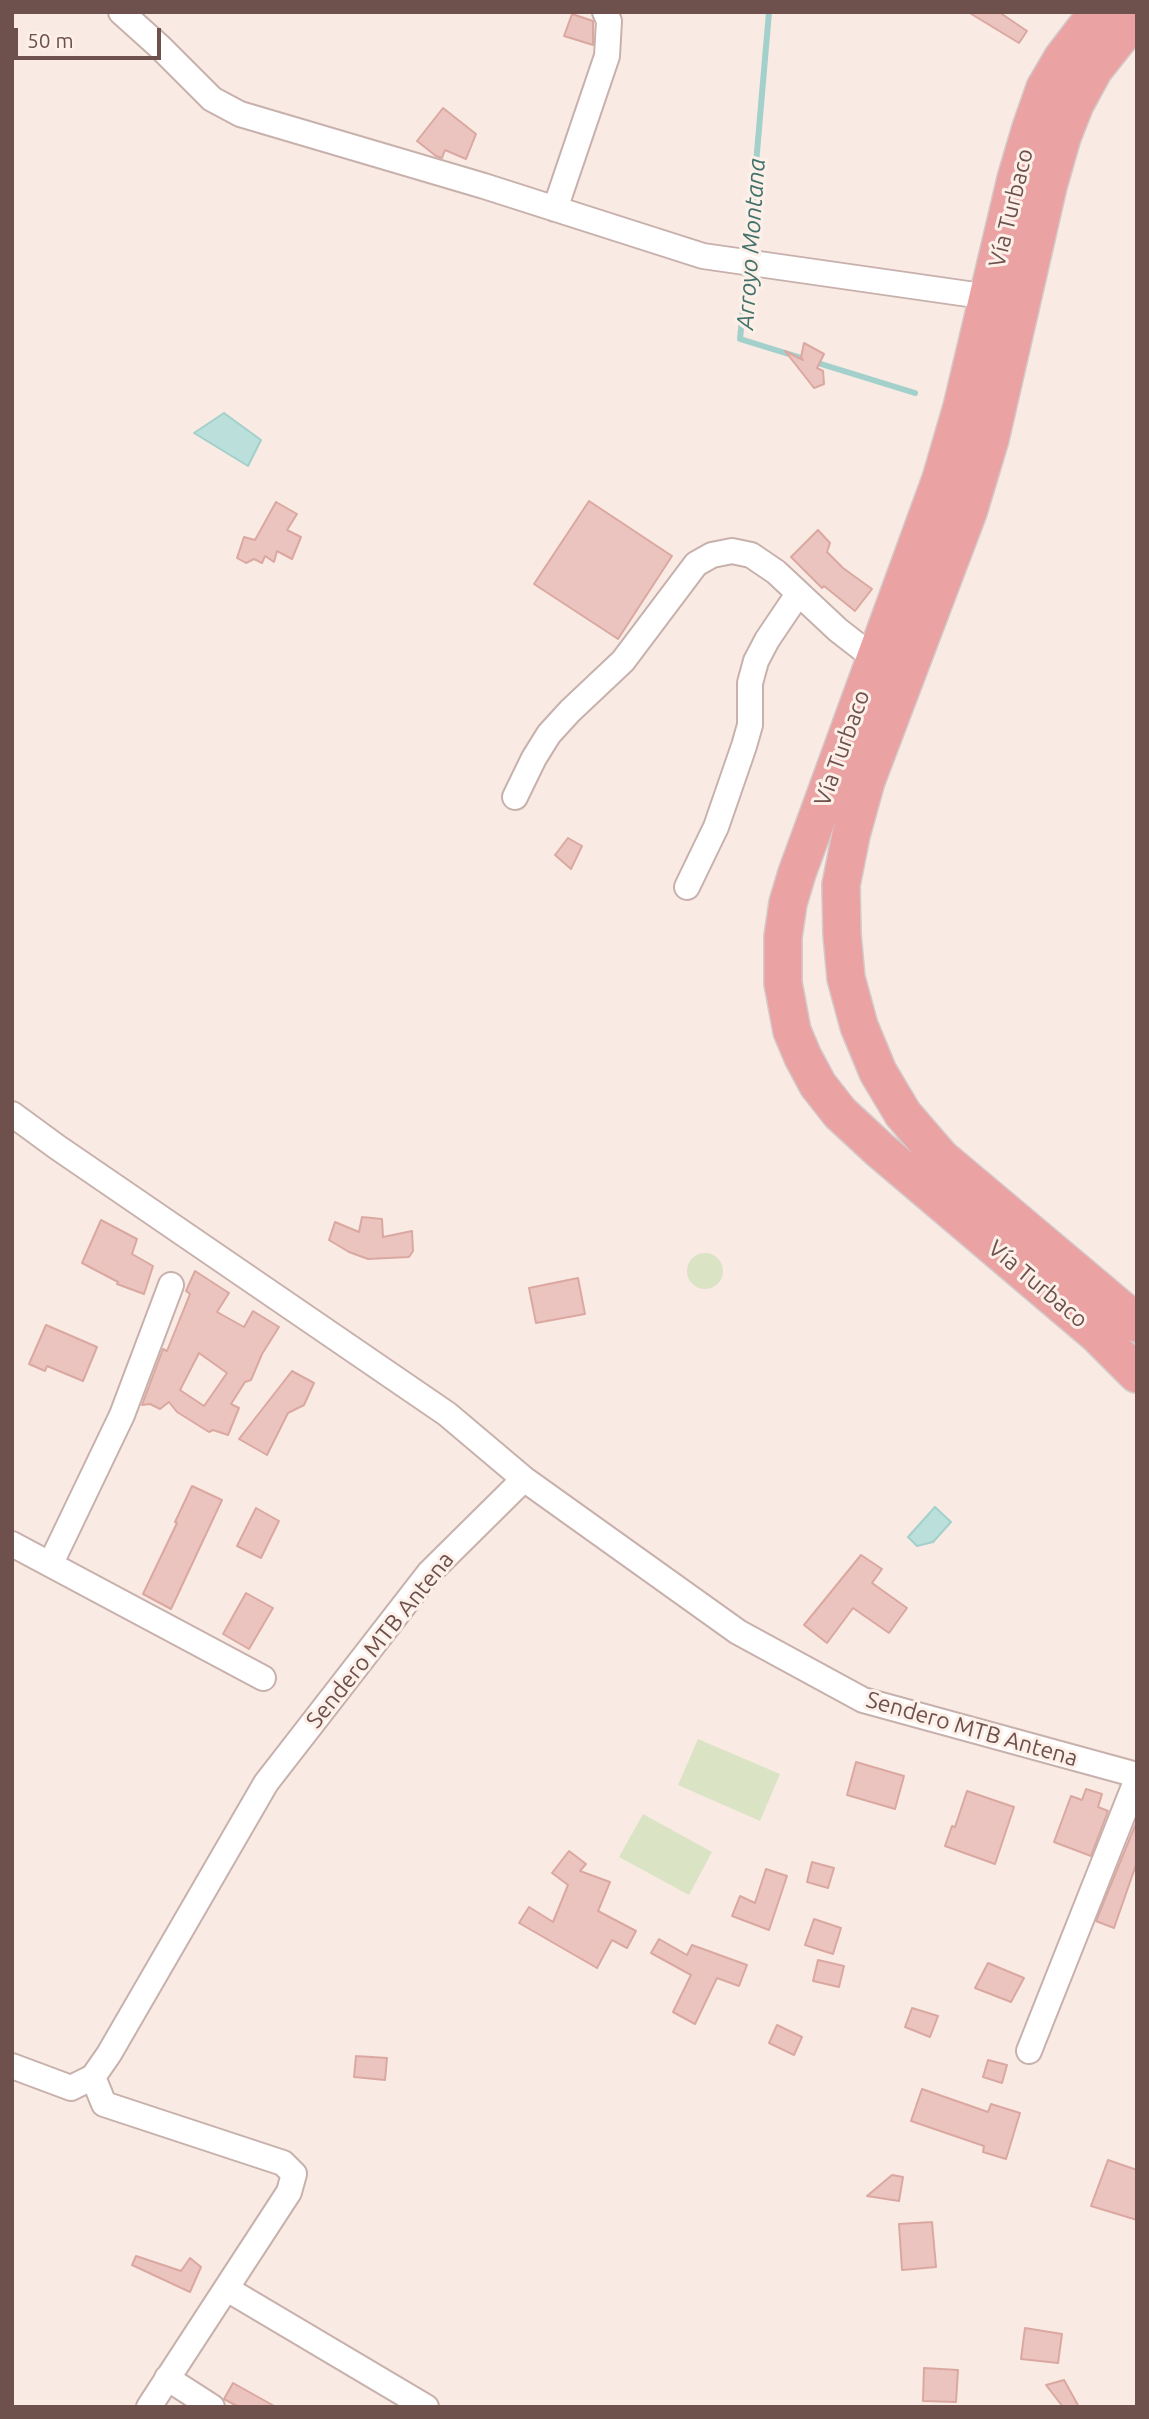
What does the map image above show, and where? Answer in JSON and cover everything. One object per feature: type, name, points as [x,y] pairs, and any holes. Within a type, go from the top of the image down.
[{"type":"highway","name":"Vía Turbaco","points":[[1098,12],[1062,59],[1045,88],[1031,128],[1016,179],[962,407],[941,479],[874,657],[788,902],[783,937],[783,983],[792,1031],[803,1057],[818,1085],[840,1113],[1098,1335],[1137,1374]]},
{"type":"highway","name":"Vía Turbaco","points":[[1137,15],[1094,69],[1075,104],[1062,137],[1048,186],[990,439],[968,512],[866,781],[850,835],[841,885],[846,978],[859,1026],[878,1072],[903,1114],[941,1157],[1137,1323]]},
{"type":"street","points":[[121,12],[212,99],[240,114],[703,256],[989,297]]},
{"type":"street","points":[[555,209],[607,56],[609,22],[605,12]]},
{"type":"street","points":[[515,797],[549,734],[623,661],[696,564],[712,555],[732,551],[751,555],[776,572],[838,630],[874,657]]},
{"type":"street","points":[[687,887],[716,827],[733,782],[750,725],[750,683],[756,662],[767,640],[798,594]]},
{"type":"street","points":[[12,1114],[447,1414],[524,1479]]},
{"type":"street","points":[[51,1563],[122,1415],[171,1285]]},
{"type":"street","name":"Sendero MTB Antena","points":[[93,2077],[109,2054],[266,1783],[429,1573],[524,1479],[738,1632],[863,1700],[1137,1777]]},
{"type":"street","points":[[12,1544],[263,1678]]},
{"type":"street","points":[[1030,2051],[1137,1777]]},
{"type":"street","points":[[12,2066],[71,2088],[93,2077],[104,2104],[283,2163],[294,2174],[289,2192],[149,2407]]},
{"type":"street","points":[[227,2288],[426,2407]]},
{"type":"street","points":[[167,2378],[212,2407]]},
{"type":"green space","points":[[705,1253],[718,1258],[723,1271],[718,1284],[705,1289],[692,1284],[687,1271],[692,1258]]},
{"type":"green space","points":[[698,1739],[780,1774],[760,1821],[678,1785]]},
{"type":"green space","points":[[643,1814],[712,1852],[689,1895],[619,1857]]},
{"type":"water","points":[[224,413],[261,440],[248,466],[194,433]]},
{"type":"water","points":[[935,1507],[951,1522],[933,1542],[917,1546],[908,1537]]},
{"type":"building","points":[[968,12],[999,12],[1027,31],[1019,43]]},
{"type":"building","points":[[572,14],[593,21],[593,45],[564,36]]},
{"type":"building","points":[[443,108],[476,134],[466,159],[445,150],[442,158],[436,156],[417,141]]},
{"type":"building","points":[[804,343],[824,354],[817,368],[823,371],[824,384],[814,388],[785,351],[803,360],[801,357]]},
{"type":"building","points":[[589,501],[672,556],[618,639],[534,584]]},
{"type":"building","points":[[276,502],[297,514],[287,530],[301,537],[292,559],[277,551],[274,562],[265,556],[262,563],[254,559],[246,563],[237,558],[244,537],[255,540]]},
{"type":"building","points":[[818,530],[830,543],[827,552],[843,568],[872,589],[855,611],[824,586],[822,588],[791,557]]},
{"type":"building","points":[[568,838],[582,846],[571,869],[555,855]]},
{"type":"building","points":[[362,1217],[382,1219],[383,1237],[412,1231],[413,1251],[409,1257],[368,1259],[329,1240],[335,1222],[359,1232]]},
{"type":"building","points":[[101,1220],[137,1239],[132,1254],[153,1266],[144,1294],[117,1284],[118,1282],[82,1263]]},
{"type":"building","points":[[195,1271],[229,1293],[217,1312],[244,1327],[253,1311],[279,1327],[262,1354],[251,1380],[245,1382],[231,1404],[239,1408],[228,1435],[213,1430],[209,1432],[177,1412],[169,1402],[160,1409],[150,1404],[142,1405],[163,1349],[167,1351],[190,1294],[186,1291]],"holes":[[[199,1353],[227,1373],[204,1406],[180,1390]]]},
{"type":"building","points":[[578,1278],[585,1314],[536,1323],[529,1288]]},
{"type":"building","points":[[46,1325],[97,1347],[83,1381],[47,1366],[45,1371],[29,1364]]},
{"type":"building","points":[[292,1371],[314,1383],[304,1405],[288,1413],[267,1455],[239,1439]]},
{"type":"building","points":[[192,1486],[222,1500],[171,1609],[143,1594]]},
{"type":"building","points":[[256,1508],[279,1521],[261,1558],[237,1546]]},
{"type":"building","points":[[861,1555],[882,1569],[872,1583],[907,1608],[889,1633],[853,1608],[827,1643],[804,1625]]},
{"type":"building","points":[[246,1593],[273,1608],[249,1649],[223,1634]]},
{"type":"building","points":[[856,1762],[904,1776],[895,1809],[847,1795]]},
{"type":"building","points":[[1086,1789],[1102,1794],[1098,1807],[1108,1811],[1091,1856],[1054,1842],[1071,1796],[1082,1800]]},
{"type":"building","points":[[967,1791],[1014,1807],[995,1864],[945,1846],[952,1826],[955,1827]]},
{"type":"building","points":[[1137,1821],[1137,1862],[1114,1928],[1096,1921]]},
{"type":"building","points":[[569,1851],[586,1864],[580,1871],[610,1882],[598,1911],[636,1931],[627,1948],[612,1940],[597,1968],[519,1923],[529,1907],[553,1922],[568,1885],[552,1873]]},
{"type":"building","points":[[812,1862],[834,1868],[828,1888],[807,1882]]},
{"type":"building","points":[[766,1869],[787,1876],[769,1930],[732,1916],[740,1896],[755,1903]]},
{"type":"building","points":[[814,1919],[841,1928],[833,1954],[805,1945]]},
{"type":"building","points":[[659,1939],[687,1955],[692,1945],[747,1965],[739,1986],[717,1978],[695,2024],[673,2012],[691,1975],[651,1953]]},
{"type":"building","points":[[818,1960],[844,1966],[839,1987],[813,1981]]},
{"type":"building","points":[[988,1963],[1024,1978],[1011,2002],[975,1988]]},
{"type":"building","points":[[912,2008],[938,2016],[930,2037],[905,2027]]},
{"type":"building","points":[[777,2025],[802,2037],[794,2055],[769,2043]]},
{"type":"building","points":[[356,2056],[387,2058],[385,2080],[354,2077]]},
{"type":"building","points":[[988,2060],[1007,2065],[1002,2083],[983,2077]]},
{"type":"building","points":[[922,2089],[988,2112],[991,2104],[1020,2113],[1006,2159],[983,2152],[984,2146],[911,2121]]},
{"type":"building","points":[[1108,2160],[1137,2170],[1137,2220],[1091,2206]]},
{"type":"building","points":[[892,2175],[903,2177],[899,2201],[867,2196]]},
{"type":"building","points":[[932,2222],[936,2267],[902,2270],[899,2224]]},
{"type":"building","points":[[136,2256],[181,2271],[190,2258],[201,2267],[190,2292],[132,2265]]},
{"type":"building","points":[[1025,2328],[1062,2334],[1058,2363],[1021,2359]]},
{"type":"building","points":[[924,2368],[958,2370],[956,2402],[923,2401]]},
{"type":"building","points":[[1064,2380],[1079,2407],[1063,2407],[1046,2385]]},
{"type":"building","points":[[233,2383],[276,2407],[239,2407],[224,2399]]},
{"type":"waterway","name":"Arroyo Montana","points":[[748,257],[769,12]]},
{"type":"waterway","name":"Arroyo Montana","points":[[747,268],[740,339],[915,393]]}]
